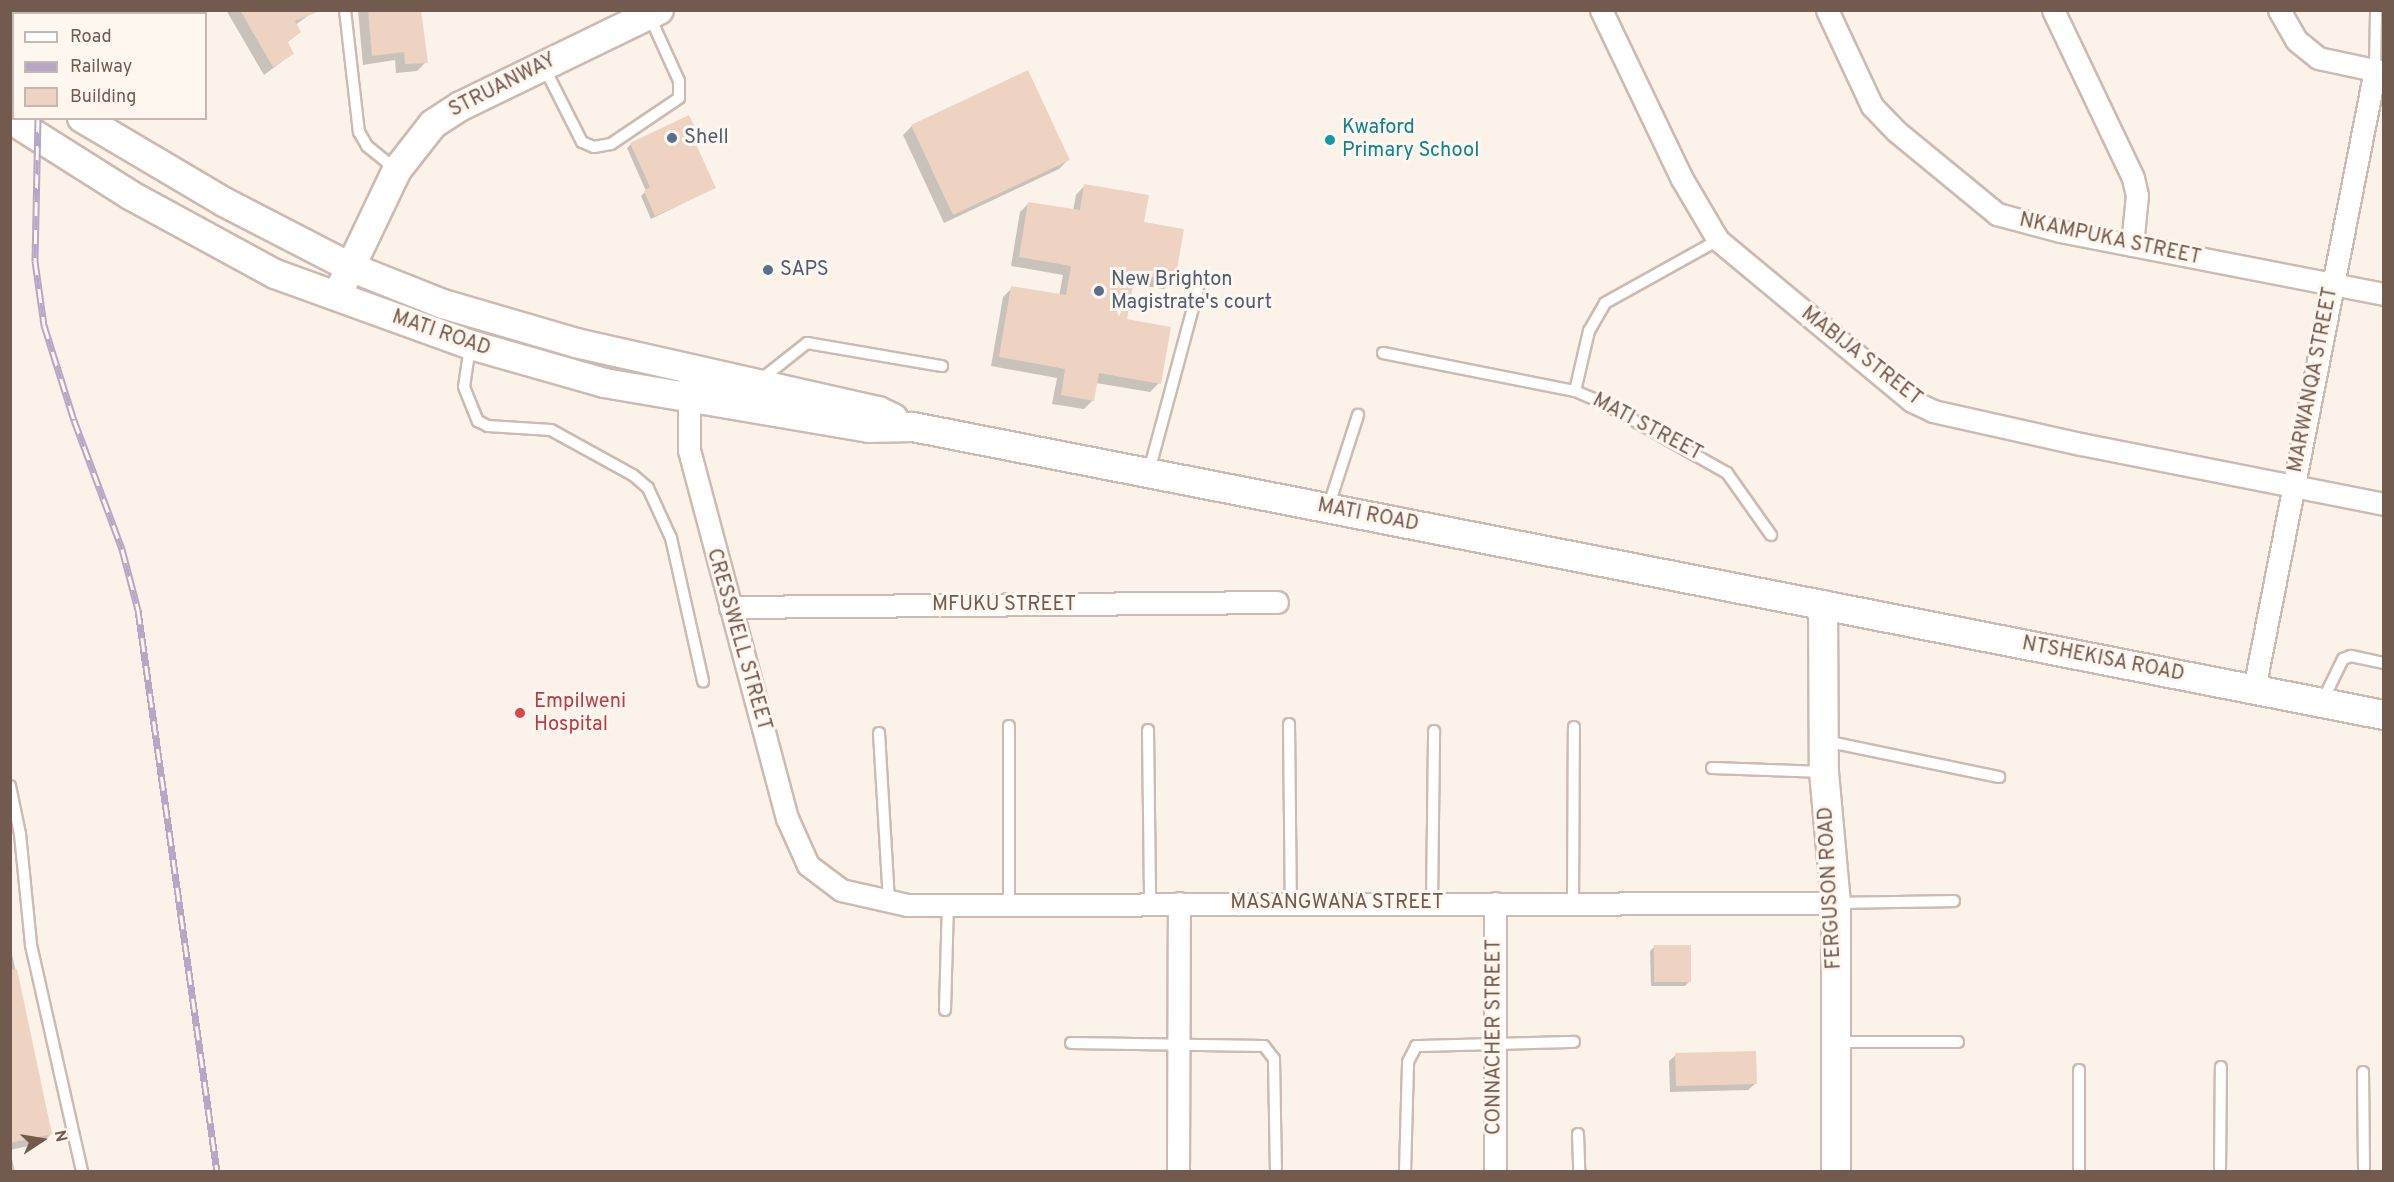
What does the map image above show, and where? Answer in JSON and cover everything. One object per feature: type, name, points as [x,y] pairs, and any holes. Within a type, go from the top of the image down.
[{"type":"street","name":"MABIJA STREET","points":[[1602,10],[1682,179],[1718,240],[1881,377],[1924,408],[2081,444],[2384,504]]},
{"type":"street","name":"NKAMPUKA STREET","points":[[1827,10],[1872,106],[1896,131],[1997,214],[2017,221],[2132,245],[2384,294]]},
{"type":"street","points":[[2053,10],[2133,178],[2136,195],[2132,245]]},
{"type":"street","points":[[2279,10],[2295,40],[2318,58],[2379,71]]},
{"type":"street","name":"STRUANWAY","points":[[336,299],[397,170],[416,142],[440,118],[543,65],[654,13]]},
{"type":"street","name":"MARWANQA STREET","points":[[2254,689],[2293,485],[2379,71]]},
{"type":"street","name":"MATI ROAD","points":[[10,119],[208,239],[275,274],[336,299],[471,345],[604,383],[687,397],[771,394]]},
{"type":"street","name":"MATI ROAD","points":[[85,120],[224,202],[350,267],[486,318],[690,369],[771,394],[878,411],[913,427],[1823,605]]},
{"type":"street","name":"CRESSWELL STREET","points":[[690,369],[687,397],[688,450],[794,841],[808,865],[841,890]]},
{"type":"street","name":"MFUKU STREET","points":[[730,607],[1277,602]]},
{"type":"street","name":"NTSHEKISA ROAD","points":[[1823,605],[2384,715]]},
{"type":"street","name":"FERGUSON ROAD","points":[[1823,605],[1824,772],[1836,903],[1836,1172]]},
{"type":"street","name":"MASANGWANA STREET","points":[[841,890],[889,903],[948,904],[1836,903]]},
{"type":"street","points":[[1178,1172],[1179,903]]},
{"type":"street","name":"CONNACHER STREET","points":[[1495,903],[1495,1172]]},
{"type":"lane","points":[[345,10],[359,132],[367,146],[397,170]]},
{"type":"lane","points":[[2376,10],[2379,71]]},
{"type":"lane","points":[[543,65],[582,142],[594,147],[611,144],[679,98],[679,81],[654,13]]},
{"type":"lane","points":[[1575,391],[1589,331],[1605,303],[1718,240]]},
{"type":"lane","points":[[1149,473],[1198,289]]},
{"type":"lane","points":[[771,394],[788,357],[812,343],[942,366]]},
{"type":"lane","points":[[471,345],[464,387],[478,421],[488,426],[551,430],[633,475],[648,488],[671,538],[703,681]]},
{"type":"lane","name":"MATI STREET","points":[[1383,353],[1575,391],[1605,404],[1722,469],[1771,535]]},
{"type":"lane","points":[[771,394],[788,357]]},
{"type":"lane","points":[[1328,508],[1358,415]]},
{"type":"lane","points":[[2322,703],[2343,659],[2351,656],[2384,663]]},
{"type":"lane","points":[[1289,724],[1291,903]]},
{"type":"lane","points":[[1009,726],[1009,904]]},
{"type":"lane","points":[[1573,903],[1574,727]]},
{"type":"lane","points":[[1148,730],[1150,903]]},
{"type":"lane","points":[[1432,903],[1434,731]]},
{"type":"lane","points":[[879,733],[889,903]]},
{"type":"lane","points":[[1825,741],[1999,777]]},
{"type":"lane","points":[[1713,768],[1824,772]]},
{"type":"lane","points":[[10,786],[20,834],[31,945],[82,1172]]},
{"type":"lane","points":[[1836,903],[1954,901]]},
{"type":"lane","points":[[945,1010],[948,904]]},
{"type":"lane","points":[[1405,1172],[1408,1062],[1413,1048],[1422,1043],[1574,1042]]},
{"type":"lane","points":[[1837,1042],[1958,1042]]},
{"type":"lane","points":[[1071,1043],[1256,1046],[1270,1051],[1275,1068],[1276,1172]]},
{"type":"lane","points":[[2220,1172],[2221,1067]]},
{"type":"lane","points":[[2079,1070],[2079,1172]]},
{"type":"lane","points":[[2362,1072],[2364,1172]]},
{"type":"lane","points":[[1578,1134],[1579,1172]]},
{"type":"building","points":[[240,10],[320,11],[295,21],[301,32],[288,42],[294,54],[273,67]]},
{"type":"building","points":[[368,10],[421,10],[428,63],[405,64],[404,52],[372,56]]},
{"type":"building","points":[[1028,70],[1070,160],[953,215],[911,125]]},
{"type":"building","points":[[689,115],[701,139],[695,142],[716,188],[655,216],[644,191],[650,187],[630,143]]},
{"type":"building","name":"New Brighton Magistrate's court","points":[[1084,184],[1149,195],[1144,222],[1184,229],[1175,281],[1135,274],[1127,319],[1171,327],[1161,384],[1099,373],[1094,401],[1061,395],[1065,369],[999,357],[1011,286],[1066,295],[1071,266],[1019,257],[1028,202],[1080,210]]},
{"type":"building","points":[[1654,945],[1691,945],[1691,982],[1654,982]]},
{"type":"building","points":[[17,969],[52,1134],[10,1143],[10,970]]},
{"type":"building","points":[[1756,1051],[1757,1084],[1676,1086],[1675,1053]]},
{"type":"railway","points":[[38,120],[35,261],[44,325],[74,420],[122,549],[138,610],[217,1172]]},
{"type":"place","name":"Shell","points":[[672,138]]},
{"type":"place","name":"Kwaford Primary School","points":[[1330,140]]},
{"type":"place","name":"SAPS","points":[[768,270]]},
{"type":"place","name":"New Brighton Magistrate's court","points":[[1099,291]]},
{"type":"place","name":"Empilweni Hospital","points":[[520,713]]}]
